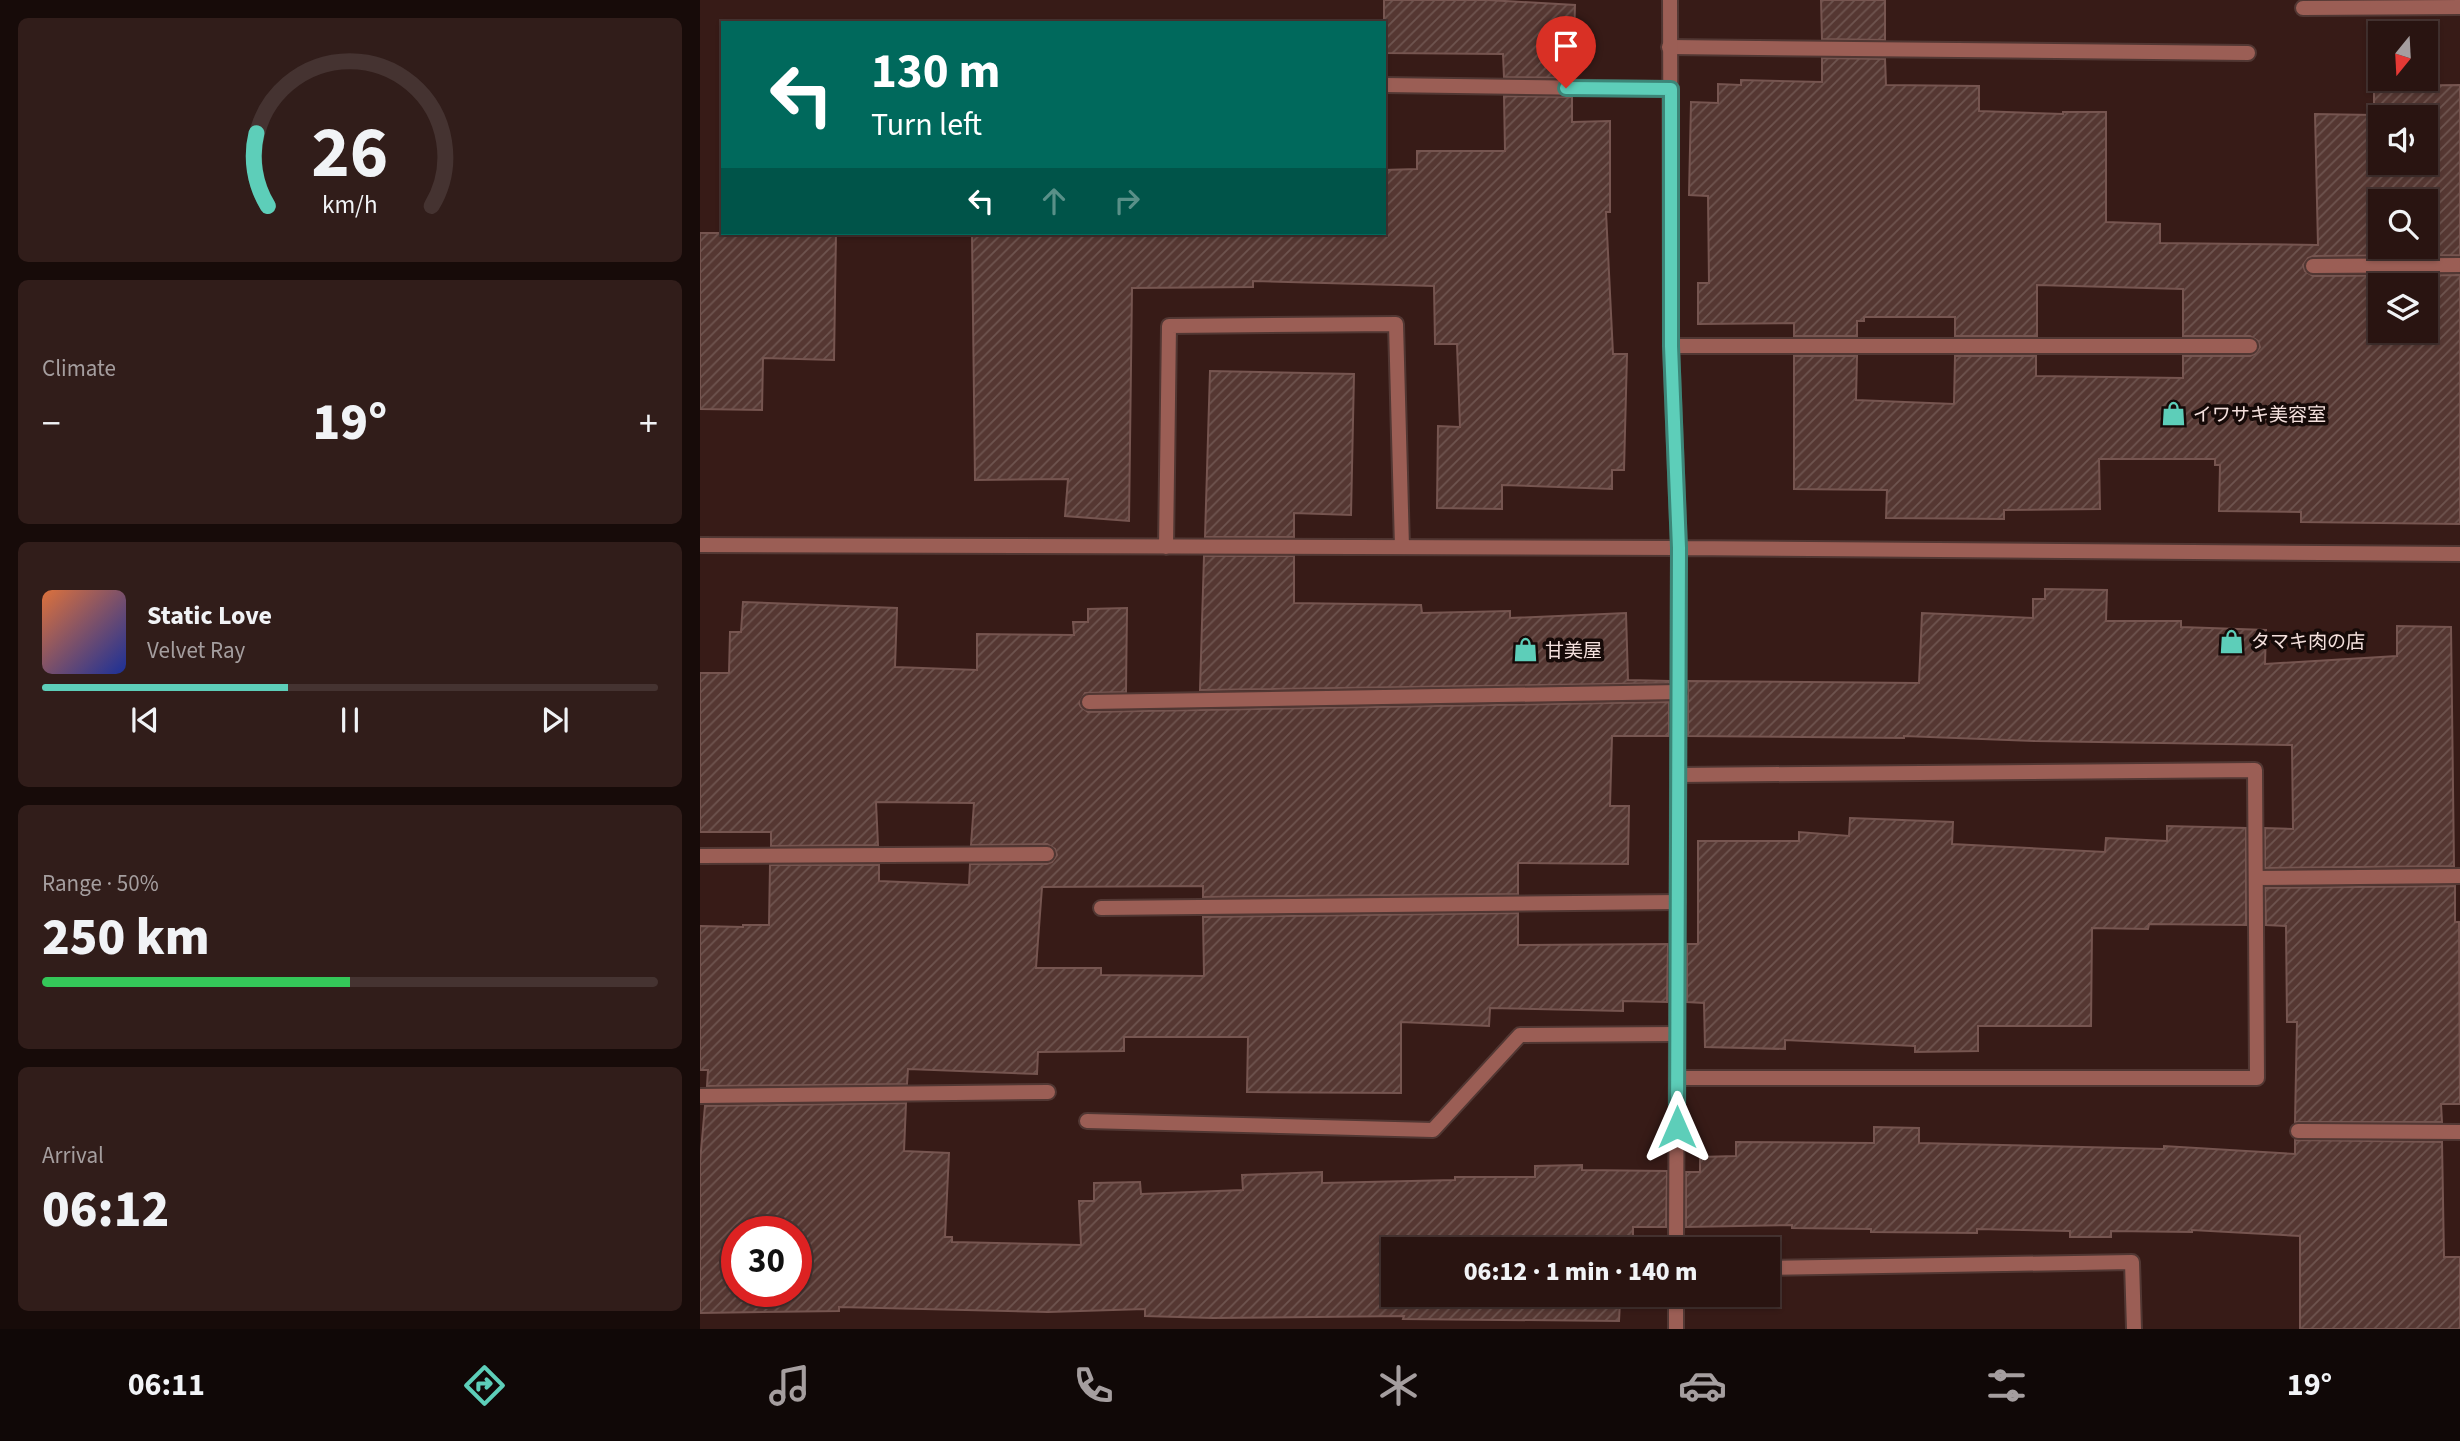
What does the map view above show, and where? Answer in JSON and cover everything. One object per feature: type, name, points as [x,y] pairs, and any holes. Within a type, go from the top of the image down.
[{"type":"street","points":[[1671,0],[1671,346],[1679,548],[1676,1237]]},
{"type":"street","points":[[2302,8],[2460,7]]},
{"type":"street","points":[[1669,47],[2248,53]]},
{"type":"street","points":[[1386,85],[1671,89]]},
{"type":"street","points":[[2313,266],[2460,265]]},
{"type":"street","points":[[1166,547],[1169,326],[1396,324],[1402,547]]},
{"type":"street","points":[[1671,346],[2250,346]]},
{"type":"street","points":[[700,545],[2460,554]]},
{"type":"street","points":[[1089,702],[1679,692]]},
{"type":"street","points":[[1677,1078],[2257,1078],[2255,770],[1678,775]]},
{"type":"street","points":[[700,856],[1046,853]]},
{"type":"street","points":[[2256,878],[2460,877]]},
{"type":"street","points":[[1101,908],[1678,902]]},
{"type":"street","points":[[1087,1121],[1433,1130],[1520,1035],[1677,1034]]},
{"type":"street","points":[[700,1096],[1048,1092]]},
{"type":"street","points":[[2298,1131],[2460,1132]]},
{"type":"street","points":[[1780,1268],[2132,1262],[2134,1329]]},
{"type":"street","points":[[1676,1307],[1676,1329]]},
{"type":"building","points":[[1384,0],[1488,0],[1575,5],[1573,78],[1504,77],[1503,54],[1386,53]]},
{"type":"building","points":[[1821,0],[1885,0],[1885,40],[1822,39]]},
{"type":"building","points":[[1822,58],[1885,59],[1886,85],[1979,86],[1979,111],[2063,114],[2106,112],[2106,222],[2160,224],[2160,243],[2318,245],[2315,114],[2368,115],[2368,175],[2438,175],[2438,105],[2374,105],[2374,91],[2438,91],[2438,85],[2460,85],[2460,255],[2438,255],[2438,189],[2368,189],[2368,256],[2313,256],[2303,265],[2305,271],[2313,276],[2368,276],[2368,343],[2438,343],[2438,275],[2460,275],[2460,524],[2301,522],[2301,512],[2219,511],[2220,465],[2215,465],[2215,459],[2099,459],[2100,509],[2004,510],[2004,519],[1886,518],[1887,490],[1794,489],[1794,356],[1857,356],[1856,400],[1954,404],[1955,356],[2036,356],[2036,376],[2183,378],[2183,356],[2250,356],[2260,347],[2258,341],[2250,336],[2183,336],[2183,289],[2037,285],[2037,336],[1955,336],[1955,317],[1864,317],[1864,321],[1857,321],[1857,336],[1794,336],[1794,323],[1698,324],[1698,283],[1709,283],[1708,196],[1689,195],[1691,102],[1718,103],[1718,84],[1741,85],[1741,80],[1822,82]]},
{"type":"building","points":[[1504,96],[1572,97],[1572,122],[1610,121],[1610,212],[1606,212],[1613,354],[1627,354],[1624,470],[1612,470],[1612,489],[1502,485],[1502,509],[1437,508],[1438,426],[1460,427],[1457,344],[1435,344],[1434,286],[1253,281],[1253,287],[1132,288],[1129,521],[1065,516],[1068,479],[975,480],[972,235],[1386,235],[1386,170],[1417,169],[1417,151],[1505,151]]},
{"type":"building","points":[[700,233],[836,235],[834,360],[763,358],[762,410],[700,409]]},
{"type":"building","points":[[1210,371],[1354,374],[1351,515],[1294,513],[1294,537],[1205,537]]},
{"type":"building","points":[[1204,556],[1294,556],[1294,603],[1421,605],[1422,613],[1510,611],[1510,618],[1626,613],[1628,680],[1669,683],[1200,690]]},
{"type":"building","points":[[2045,589],[2107,590],[2106,621],[2181,621],[2181,627],[2266,630],[2265,664],[2397,656],[2397,626],[2451,627],[2454,866],[2265,868],[2265,828],[2293,829],[2292,745],[1904,736],[1688,736],[1688,681],[1919,683],[1922,613],[2033,618],[2033,599],[2045,599]]},
{"type":"building","points":[[743,602],[897,608],[895,667],[977,670],[977,634],[1074,635],[1073,622],[1088,622],[1088,609],[1127,608],[1126,692],[1085,693],[1079,703],[1088,712],[1669,702],[1669,736],[1612,736],[1610,806],[1629,806],[1628,864],[1518,863],[1518,894],[1203,897],[1203,886],[1042,887],[1036,968],[1101,968],[1101,975],[1204,976],[1203,917],[1518,913],[1518,945],[1668,944],[1667,1002],[1623,1001],[1623,1011],[1490,1008],[1489,1026],[1401,1022],[1401,1093],[1247,1092],[1248,1037],[1124,1037],[1124,1051],[1038,1052],[1037,1074],[908,1069],[907,1084],[707,1086],[708,1070],[700,1070],[700,926],[769,925],[770,865],[879,865],[879,881],[969,885],[970,864],[1047,864],[1057,855],[1055,849],[1047,844],[971,845],[974,803],[876,802],[878,845],[771,846],[771,832],[700,832],[700,673],[729,673],[730,632],[741,632]]},
{"type":"building","points":[[1850,818],[1953,822],[1952,844],[2105,852],[2106,838],[2167,841],[2167,826],[2246,828],[2246,925],[2149,924],[2148,929],[2092,928],[2091,1026],[1978,1026],[1978,1051],[1915,1052],[1915,1046],[1785,1040],[1785,1049],[1705,1047],[1704,1003],[1687,1002],[1687,944],[1698,944],[1698,841],[1799,841],[1799,832],[1849,836]]},
{"type":"building","points":[[2455,886],[2455,922],[2459,922],[2460,1104],[2441,1104],[2442,1122],[2295,1122],[2297,1022],[2287,1022],[2286,926],[2266,925],[2265,888]]},
{"type":"building","points":[[906,1103],[904,1151],[949,1153],[945,1237],[952,1237],[952,1242],[1081,1245],[1079,1201],[1094,1201],[1094,1183],[1140,1182],[1141,1194],[1243,1190],[1242,1175],[1322,1172],[1322,1183],[1455,1180],[1455,1177],[1535,1177],[1535,1166],[1582,1165],[1582,1170],[1667,1171],[1666,1227],[1633,1227],[1633,1237],[1381,1237],[1381,1307],[1620,1307],[1619,1321],[1403,1319],[1404,1316],[1213,1318],[1145,1316],[1145,1309],[1048,1312],[839,1307],[839,1311],[700,1313],[700,1162],[705,1106]]},
{"type":"building","points":[[1874,1127],[1919,1128],[1919,1143],[2164,1149],[2164,1146],[2295,1154],[2295,1140],[2442,1142],[2444,1257],[2460,1257],[2460,1329],[2300,1329],[2300,1236],[2192,1230],[2111,1231],[2111,1237],[2070,1237],[2070,1231],[1977,1229],[1977,1233],[1871,1232],[1871,1229],[1792,1228],[1792,1225],[1686,1227],[1686,1172],[1700,1172],[1700,1157],[1736,1156],[1736,1142],[1874,1143]]},
{"type":"place","name":"イワサキ美容室","points":[[2173,414]]},
{"type":"place","name":"タマキ肉の店","points":[[2231,641]]},
{"type":"place","name":"甘美屋","points":[[1525,650]]},
{"type":"route","points":[[1566,88],[1671,89],[1671,346],[1679,548],[1677,1127]]}]
